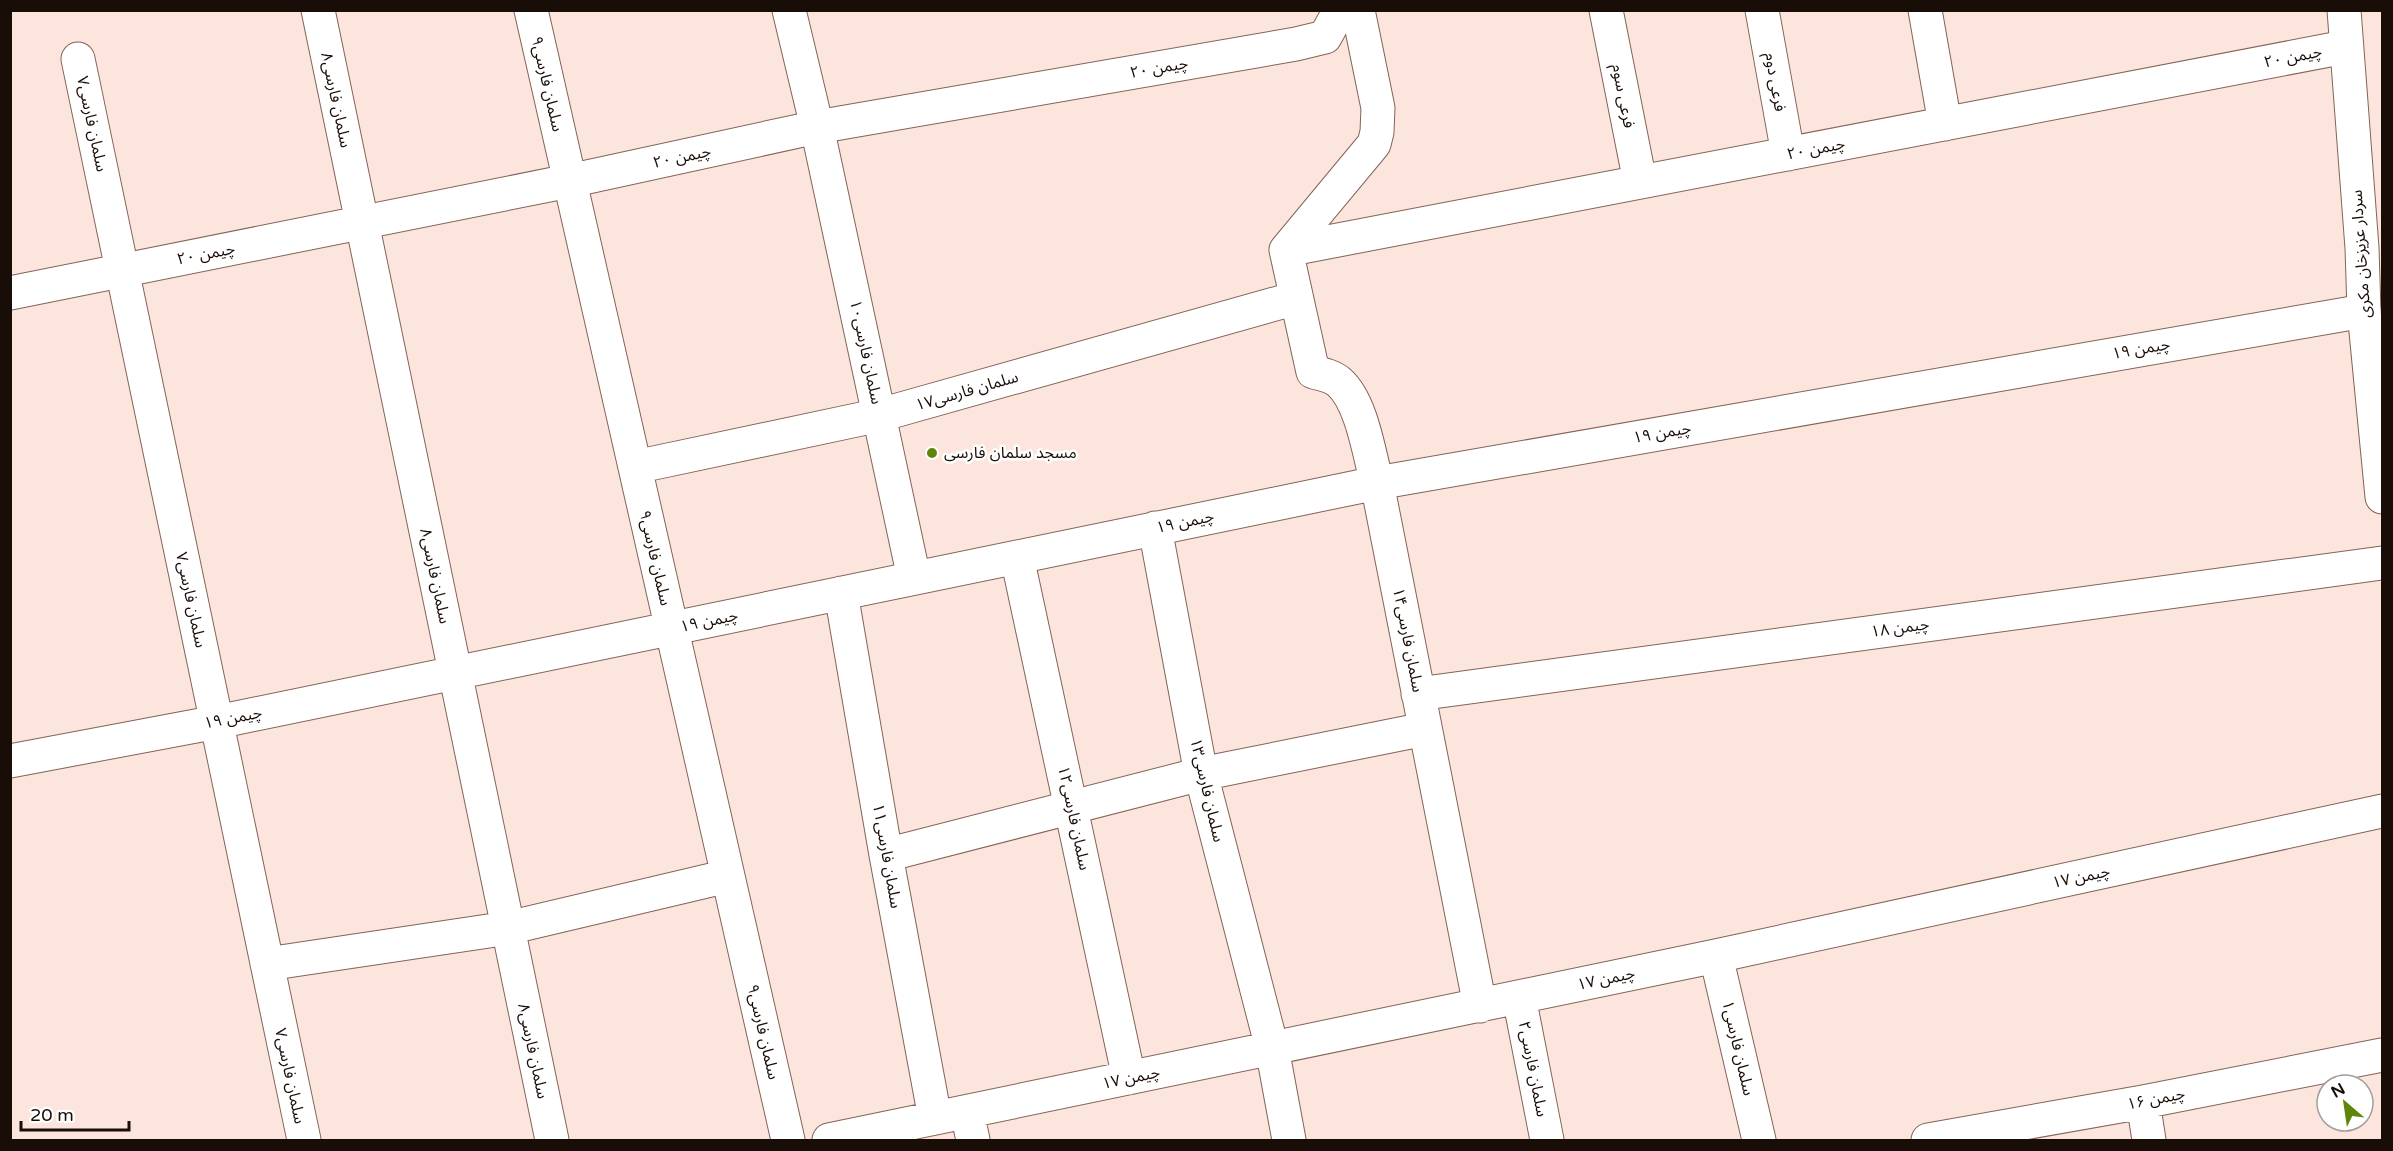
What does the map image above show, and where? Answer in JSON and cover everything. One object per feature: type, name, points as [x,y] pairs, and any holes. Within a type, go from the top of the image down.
[{"type":"street","name":"سلمان فارسی۸","points":[[318,10],[552,1140]]},
{"type":"street","name":"سلمان فارسی۹","points":[[531,10],[788,1140]]},
{"type":"street","name":"سلمان فارسی۱۰","points":[[789,10],[817,127],[914,578]]},
{"type":"street","name":"چیمن ۲۰","points":[[10,293],[569,181],[817,127],[1306,42],[1325,37],[1340,10]]},
{"type":"street","points":[[1296,298],[1286,250],[1374,144],[1377,132],[1378,108],[1358,10]]},
{"type":"street","name":"فرعی سوم","points":[[1606,10],[1640,182]]},
{"type":"street","name":"فرعی دوم","points":[[1762,10],[1788,154]]},
{"type":"street","points":[[1925,10],[1945,124]]},
{"type":"street","name":"سردار عزیزخان مکری","points":[[2344,10],[2345,47],[2372,247],[2364,310],[2382,497]]},
{"type":"street","name":"چیمن ۲۰","points":[[1286,250],[2345,47]]},
{"type":"street","name":"سلمان فارسی۷","points":[[78,59],[304,1140]]},
{"type":"street","name":"سلمان فارسی۱۷","points":[[634,467],[880,415],[1296,298]]},
{"type":"street","name":"سلمان فارسی۱۴","points":[[1296,298],[1313,372],[1339,382],[1351,396],[1377,483],[1480,1006]]},
{"type":"street","name":"چیمن ۱۹","points":[[10,761],[217,722],[1377,483],[2364,310]]},
{"type":"street","name":"سلمان فارسی۱۳","points":[[1155,528],[1201,774],[1272,1048],[1289,1140]]},
{"type":"street","name":"سلمان فارسی۱۲","points":[[1017,557],[1129,1078]]},
{"type":"street","name":"چیمن ۱۸","points":[[1418,694],[2382,563]]},
{"type":"street","name":"سلمان فارسی۱۱","points":[[841,593],[886,855],[935,1118]]},
{"type":"street","points":[[886,855],[1201,774],[1425,729]]},
{"type":"street","name":"چیمن ۱۷","points":[[829,1140],[935,1118],[970,1126],[1129,1078],[1716,956],[2382,811]]},
{"type":"street","points":[[267,964],[508,928],[728,876]]},
{"type":"street","name":"سلمان فارسی۱","points":[[1716,956],[1759,1140]]},
{"type":"street","name":"سلمان فارسی۲","points":[[1519,997],[1547,1140]]},
{"type":"street","name":"چیمن ۱۶","points":[[1936,1140],[2382,1055]]},
{"type":"street","points":[[2143,1102],[2149,1140]]},
{"type":"place","name":"مسجد سلمان فارسی","points":[[932,453]]}]
